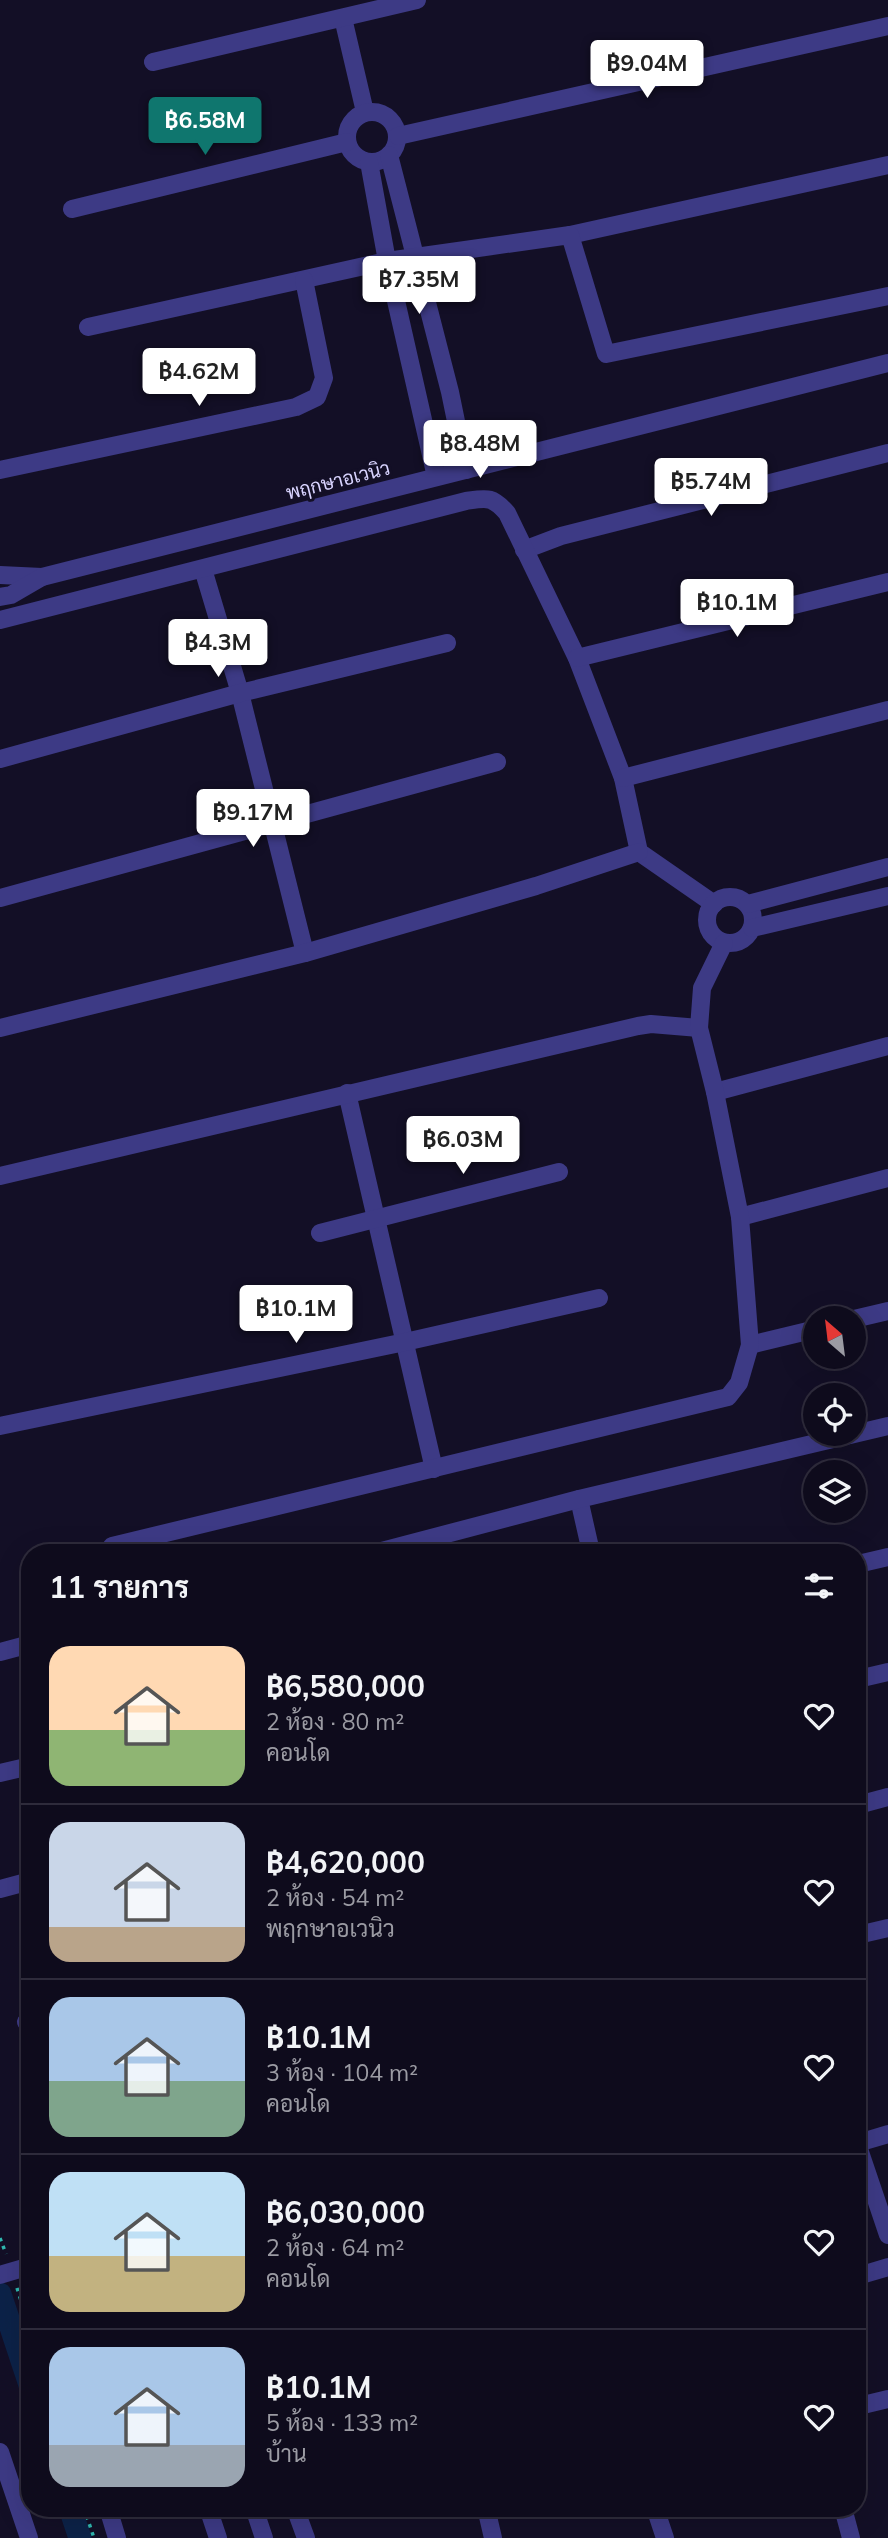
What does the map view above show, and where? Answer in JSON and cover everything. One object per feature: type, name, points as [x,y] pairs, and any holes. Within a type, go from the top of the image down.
[{"type":"street","points":[[153,62],[417,0]]},
{"type":"street","points":[[343,18],[365,112]]},
{"type":"street","points":[[398,136],[888,26]]},
{"type":"street","points":[[373,111],[388,116],[393,122],[398,136],[397,143],[383,159],[369,162],[355,155],[347,142],[349,127],[365,112],[373,111]]},
{"type":"street","points":[[72,209],[347,142]]},
{"type":"street","points":[[389,155],[450,392],[466,470]]},
{"type":"street","points":[[369,162],[387,261],[436,477]]},
{"type":"street","points":[[88,327],[387,261],[570,235],[888,165]]},
{"type":"street","points":[[570,235],[606,354],[888,296]]},
{"type":"street","points":[[0,470],[296,407],[317,397],[324,378],[304,279]]},
{"type":"street","name":"พฤกษาอเวนิว","points":[[0,597],[11,595],[42,577],[888,363]]},
{"type":"street","points":[[524,550],[561,536],[888,453]]},
{"type":"street","points":[[0,620],[487,498],[497,502],[506,513],[577,658],[623,778],[639,852],[714,904]]},
{"type":"street","points":[[203,569],[240,693],[305,953]]},
{"type":"street","name":"พฤกษาอเวนิว","points":[[0,575],[42,577]]},
{"type":"street","points":[[577,658],[888,582]]},
{"type":"street","points":[[0,759],[240,693],[447,643]]},
{"type":"street","points":[[623,778],[888,710]]},
{"type":"street","points":[[0,898],[497,762]]},
{"type":"street","points":[[0,1028],[305,953],[536,886],[639,852]]},
{"type":"street","points":[[748,904],[888,867]]},
{"type":"street","points":[[732,896],[748,904],[752,911],[752,928],[748,936],[741,941],[724,943],[710,932],[707,916],[714,904],[724,897],[732,896]]},
{"type":"street","points":[[752,928],[888,896]]},
{"type":"street","points":[[120,1544],[728,1397],[739,1383],[750,1345],[740,1217],[699,1028],[702,988],[724,943]]},
{"type":"street","points":[[0,1177],[638,1026],[651,1024],[699,1028]]},
{"type":"street","points":[[715,1092],[888,1046]]},
{"type":"street","points":[[347,1093],[434,1469]]},
{"type":"street","points":[[320,1233],[559,1172]]},
{"type":"street","points":[[740,1217],[888,1178]]},
{"type":"street","points":[[0,1426],[405,1342],[599,1298]]},
{"type":"street","points":[[866,1316],[888,1311]]},
{"type":"street","points":[[750,1345],[803,1332]]},
{"type":"street","points":[[408,1544],[579,1499],[888,1426]]},
{"type":"street","points":[[579,1499],[590,1544]]},
{"type":"street","points":[[866,1562],[888,1557]]},
{"type":"street","points":[[0,1652],[21,1646]]},
{"type":"street","points":[[866,1677],[888,1672]]},
{"type":"street","points":[[0,1773],[21,1768]]},
{"type":"street","points":[[866,1803],[888,1797]]},
{"type":"street","points":[[0,1889],[21,1883]]},
{"type":"street","points":[[866,1934],[888,1928]]},
{"type":"street","points":[[866,2141],[888,2134]]},
{"type":"street","points":[[866,2168],[888,2235]]},
{"type":"street","points":[[866,2274],[888,2267]]},
{"type":"street","points":[[0,2274],[21,2268]]},
{"type":"street","points":[[866,2405],[888,2399]]},
{"type":"street","points":[[0,2452],[7,2495],[29,2538]]},
{"type":"street","points":[[111,2517],[117,2538]]},
{"type":"street","points":[[211,2517],[218,2538]]},
{"type":"street","points":[[257,2517],[264,2538]]},
{"type":"street","points":[[298,2517],[306,2538]]},
{"type":"street","points":[[488,2517],[493,2538]]},
{"type":"street","points":[[658,2517],[665,2538]]},
{"type":"street","points":[[845,2517],[851,2538]]},
{"type":"path","points":[[87,2517],[94,2538]]},
{"type":"waterway","points":[[0,2294],[21,2358]]},
{"type":"waterway","points":[[73,2517],[80,2538]]}]
